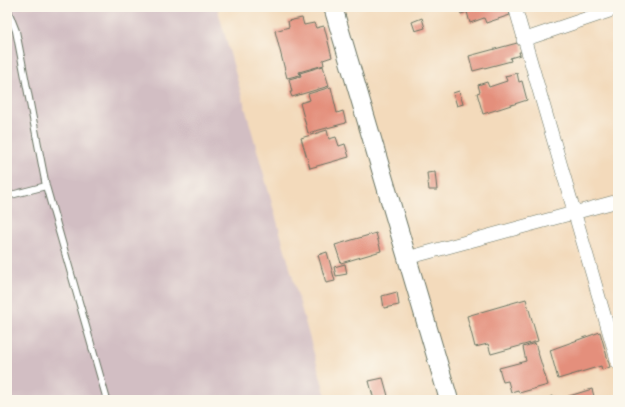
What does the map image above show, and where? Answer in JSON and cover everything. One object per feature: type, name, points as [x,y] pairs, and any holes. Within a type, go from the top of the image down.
[{"type":"street","points":[[333,7],[449,400]]},
{"type":"street","points":[[515,7],[523,40],[618,362]]},
{"type":"street","points":[[523,40],[618,8]]},
{"type":"street","points":[[407,258],[618,201]]},
{"type":"lane","points":[[7,8],[16,31],[46,186],[106,400]]},
{"type":"lane","points":[[7,196],[46,186]]},
{"type":"shaded area","points":[[7,7],[217,7],[327,400],[7,400]]},
{"type":"building","points":[[459,7],[508,7],[510,15],[486,23],[484,18],[470,23],[467,12],[461,14]]},
{"type":"building","points":[[302,18],[304,25],[314,23],[316,28],[324,26],[332,57],[323,60],[324,65],[299,72],[300,75],[287,78],[275,31],[289,27],[288,21]]},
{"type":"building","points":[[422,18],[425,28],[415,31],[412,22]]},
{"type":"building","points":[[521,42],[523,52],[519,52],[520,55],[510,58],[511,61],[473,71],[469,56]]},
{"type":"building","points":[[323,66],[329,86],[292,97],[289,79],[301,76],[300,73]]},
{"type":"building","points":[[517,73],[519,82],[522,81],[527,100],[483,114],[477,93],[480,92],[478,85],[487,82],[489,87],[507,81],[505,76]]},
{"type":"building","points":[[331,87],[337,113],[343,111],[346,123],[308,133],[300,103],[310,100],[308,94]]},
{"type":"building","points":[[459,91],[463,104],[457,106],[453,93]]},
{"type":"building","points":[[327,130],[329,139],[336,137],[339,146],[345,144],[349,157],[310,168],[301,138]]},
{"type":"building","points":[[435,172],[437,190],[429,190],[427,173]]},
{"type":"building","points":[[376,233],[381,251],[341,263],[335,245]]},
{"type":"building","points":[[327,252],[335,281],[326,283],[318,255]]},
{"type":"building","points":[[345,264],[347,274],[336,276],[334,267]]},
{"type":"building","points":[[397,292],[399,305],[384,308],[382,296]]},
{"type":"building","points":[[526,299],[538,341],[491,354],[488,344],[475,347],[467,316]]},
{"type":"building","points":[[618,308],[618,318],[615,309]]},
{"type":"building","points":[[600,332],[610,367],[602,370],[601,366],[558,379],[550,350]]},
{"type":"building","points":[[535,343],[548,385],[519,393],[518,390],[511,392],[508,381],[503,382],[499,368],[526,361],[523,347]]},
{"type":"building","points":[[383,378],[388,396],[374,400],[369,381]]},
{"type":"building","points":[[592,389],[595,400],[567,400],[566,397]]},
{"type":"building","points":[[553,396],[554,400],[542,400]]}]
